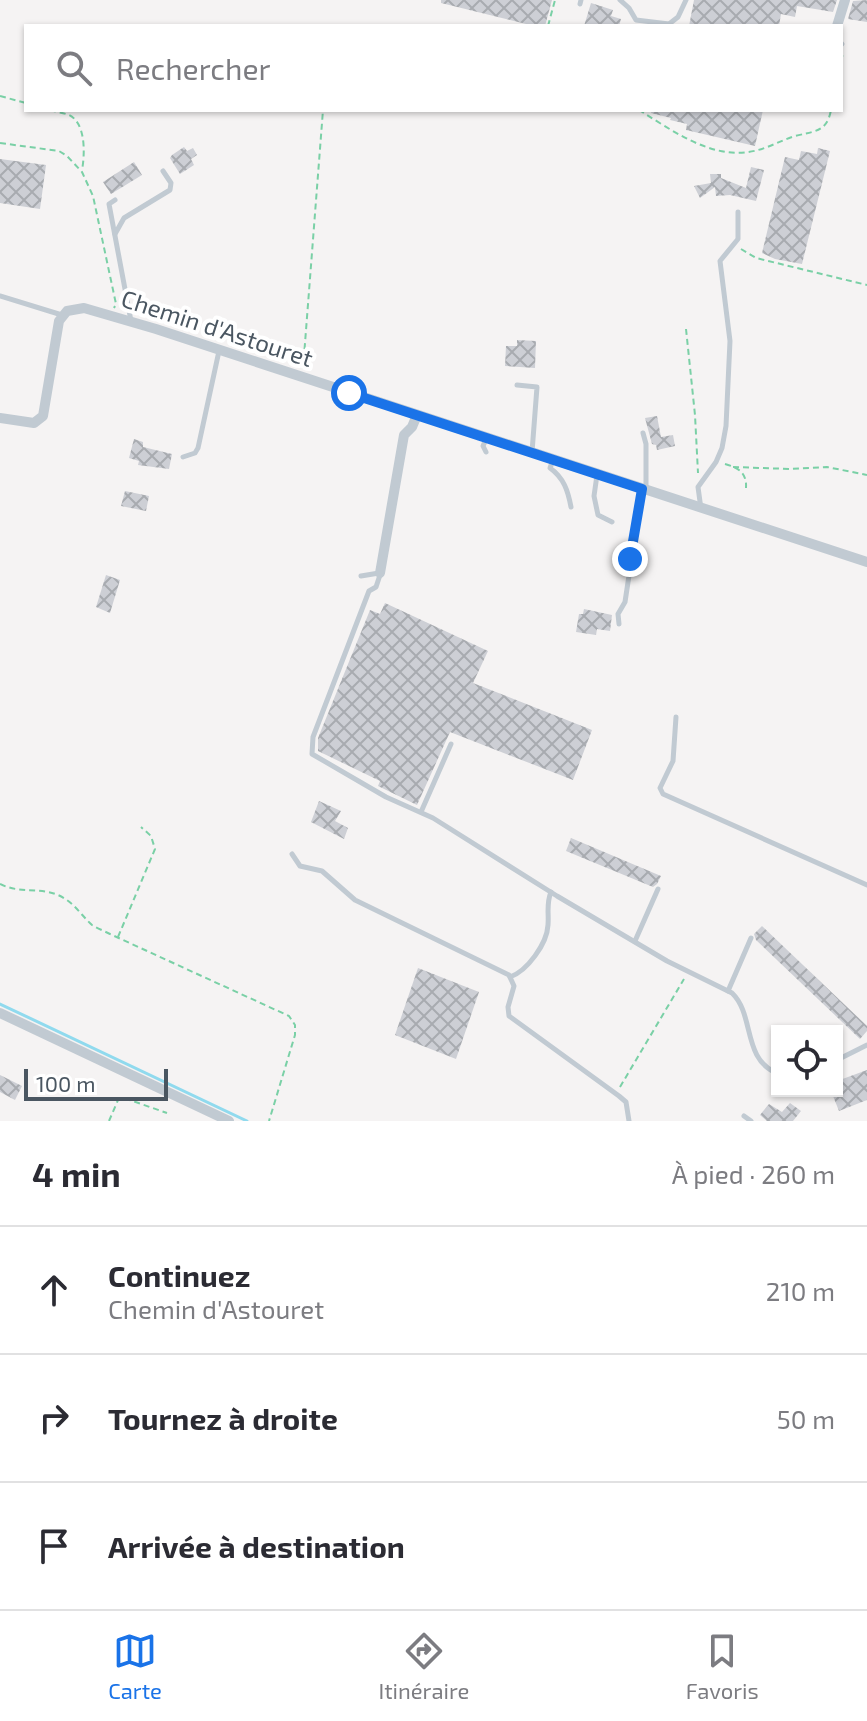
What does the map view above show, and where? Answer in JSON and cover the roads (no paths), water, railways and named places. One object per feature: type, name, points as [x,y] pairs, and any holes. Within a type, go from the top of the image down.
[{"type":"street","points":[[838,24],[845,0]]},
{"type":"street","name":"Chemin d'Astouret","points":[[63,316],[67,311],[84,308],[131,322],[867,562]]},
{"type":"street","points":[[0,418],[34,423],[43,416],[59,321],[63,316]]},
{"type":"street","points":[[380,573],[404,435],[417,415]]},
{"type":"street","points":[[0,1013],[229,1121]]},
{"type":"lane","points":[[620,0],[636,20],[653,24],[669,24],[678,17],[686,0]]},
{"type":"lane","points":[[114,235],[124,218],[170,190],[171,183],[163,171]]},
{"type":"lane","points":[[115,200],[109,204],[131,322]]},
{"type":"lane","points":[[701,509],[698,487],[716,462],[725,438],[730,341],[720,261],[738,239],[738,212]]},
{"type":"lane","points":[[0,296],[63,316]]},
{"type":"lane","points":[[183,457],[195,453],[198,448],[219,350]]},
{"type":"lane","points":[[517,385],[537,387],[532,453]]},
{"type":"lane","points":[[619,624],[618,614],[625,602],[644,490],[646,444],[643,433]]},
{"type":"lane","points":[[486,438],[483,446],[486,452]]},
{"type":"lane","points":[[553,460],[550,468],[559,474],[571,507]]},
{"type":"lane","points":[[597,474],[595,506],[598,515],[612,522]]},
{"type":"lane","points":[[361,576],[380,573],[380,579],[376,587],[369,591],[347,645],[313,737],[312,754],[386,797],[421,812],[635,941],[728,991],[740,1001],[755,1057],[771,1069]]},
{"type":"lane","points":[[676,717],[673,761],[660,788],[663,794],[867,885]]},
{"type":"lane","points":[[421,812],[451,744]]},
{"type":"lane","points":[[292,854],[300,866],[322,871],[355,900],[510,977],[514,986],[508,1007],[509,1016],[626,1102],[629,1121]]},
{"type":"lane","points":[[635,941],[658,889]]},
{"type":"lane","points":[[510,977],[527,969],[548,930],[547,903],[551,892]]},
{"type":"lane","points":[[728,991],[751,938]]},
{"type":"lane","points":[[843,1057],[867,1045]]},
{"type":"lane","points":[[744,1116],[751,1121]]},
{"type":"waterway","points":[[0,1004],[247,1121]]}]
